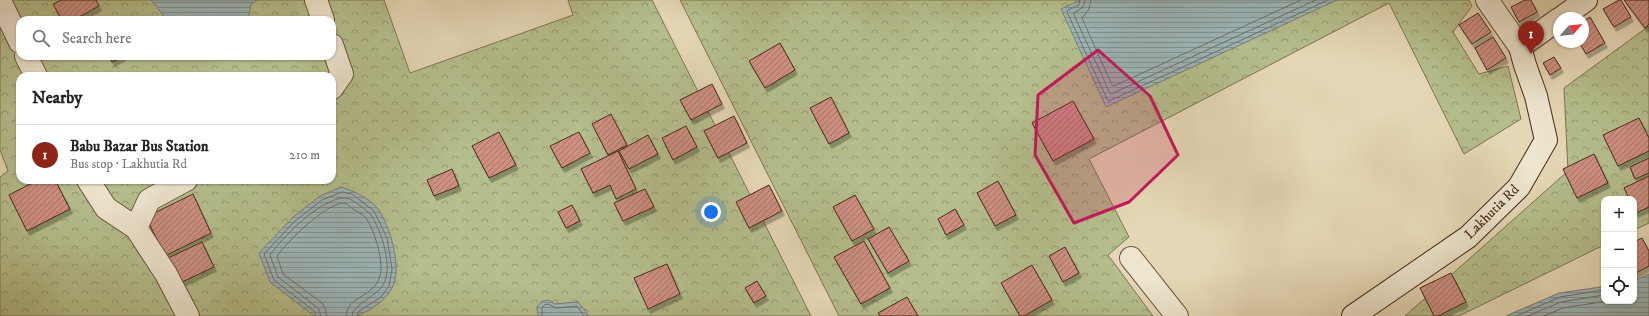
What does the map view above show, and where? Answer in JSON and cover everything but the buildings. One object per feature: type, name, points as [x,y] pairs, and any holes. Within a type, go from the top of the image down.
[{"type":"street","points":[[316,0],[322,16]]},
{"type":"street","name":"Lakhutia Rd","points":[[1353,316],[1468,237],[1519,187],[1546,140],[1536,96],[1520,47],[1486,0]]},
{"type":"street","points":[[1570,12],[1586,0]]},
{"type":"street","points":[[0,1],[16,34]]},
{"type":"street","points":[[1520,47],[1553,24]]},
{"type":"street","points":[[336,57],[342,74],[336,82]]},
{"type":"street","points":[[28,60],[34,72]]},
{"type":"street","points":[[91,184],[106,208],[136,228],[166,274],[188,316]]},
{"type":"street","points":[[136,228],[149,200],[179,184]]},
{"type":"street","points":[[1131,258],[1177,316]]},
{"type":"highlighted area","points":[[1098,50],[1150,96],[1178,155],[1129,202],[1074,223],[1035,155],[1038,95]]},
{"type":"green space","points":[[0,0],[384,0],[410,73],[573,15],[568,0],[652,0],[811,316],[0,316],[0,177],[8,171],[0,150]]},
{"type":"green space","points":[[680,0],[1469,0],[1472,6],[1453,32],[1479,74],[1508,66],[1521,119],[1464,154],[1389,3],[1089,159],[1129,237],[1108,255],[1153,316],[839,316]]},
{"type":"green space","points":[[1649,26],[1649,223],[1637,229],[1637,196],[1601,196],[1601,246],[1459,316],[1405,316],[1568,171],[1564,88]]},
{"type":"water","points":[[151,0],[257,0],[251,4],[249,16],[164,16]]},
{"type":"water","points":[[1080,0],[1337,0],[1106,107],[1061,9]]},
{"type":"water","points":[[341,187],[366,198],[378,209],[387,226],[394,248],[396,259],[395,280],[389,293],[377,305],[361,314],[356,316],[314,316],[270,282],[259,253],[292,218],[320,196]]},
{"type":"water","points":[[1649,274],[1649,316],[1506,316],[1559,293],[1601,287],[1601,304],[1637,304],[1637,280]]},
{"type":"water","points":[[549,300],[555,304],[578,302],[588,316],[538,316],[537,307],[542,301]]},
{"type":"place","name":"Babu Bazar Bus Station","points":[[1531,54]]}]
